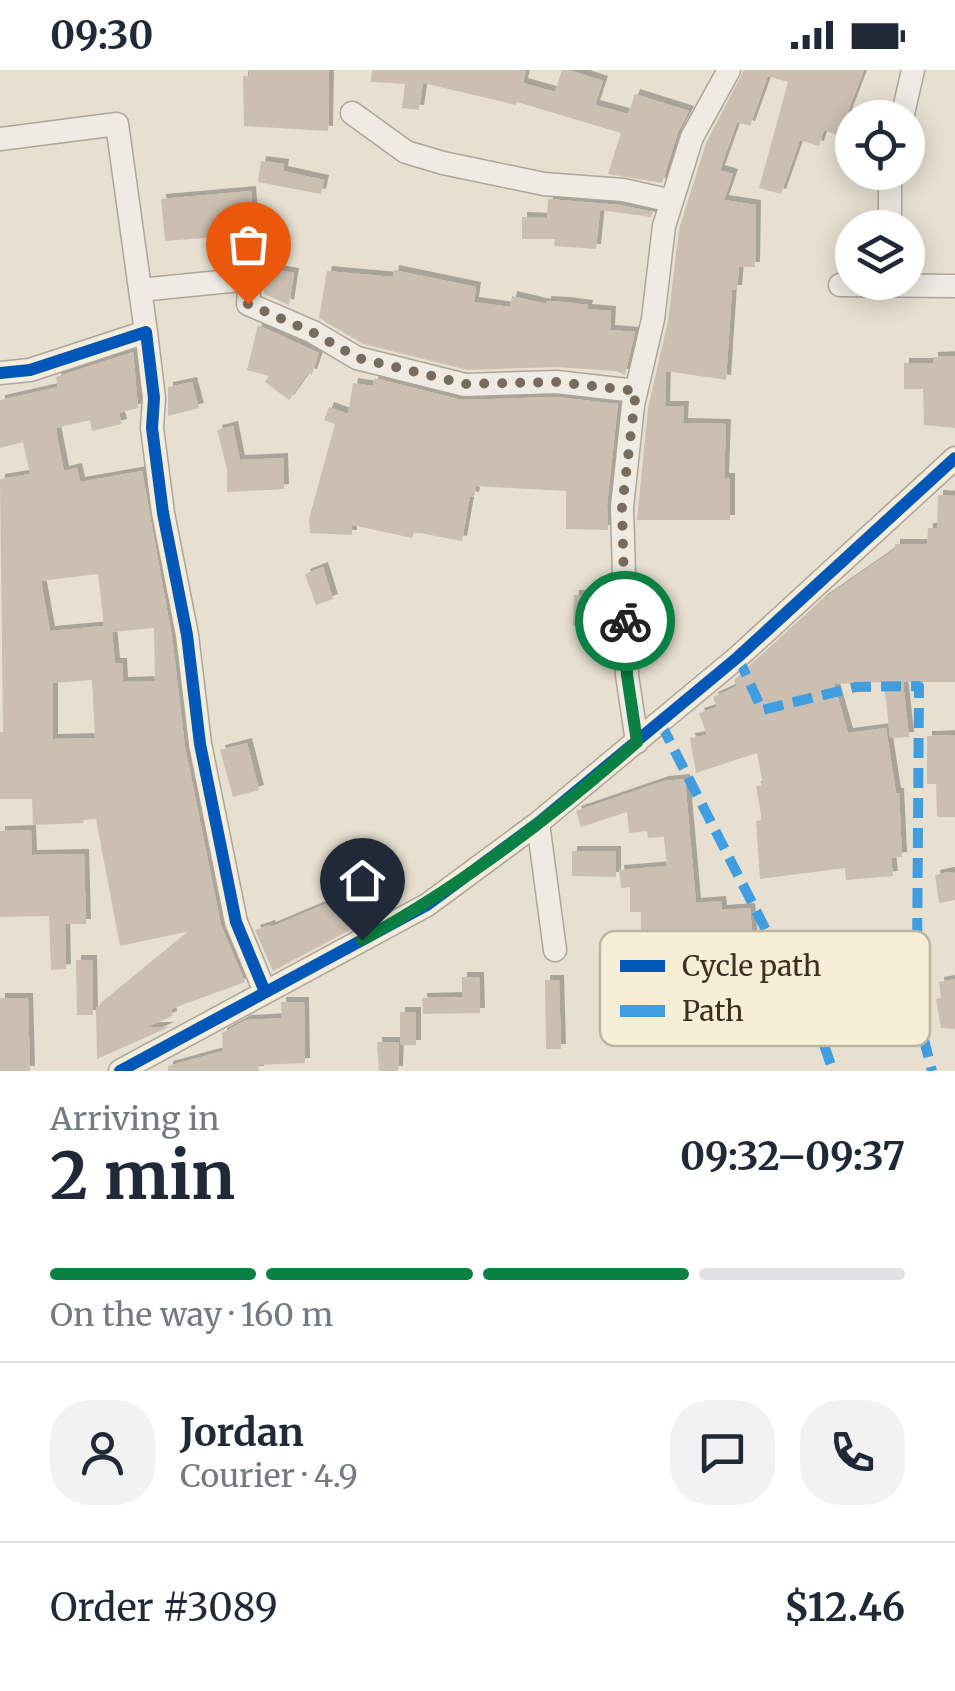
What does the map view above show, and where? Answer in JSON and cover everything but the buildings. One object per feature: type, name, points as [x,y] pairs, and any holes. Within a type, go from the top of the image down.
[{"type":"street","points":[[637,742],[627,675],[622,507],[636,391],[653,319],[664,226],[692,138],[729,70]]},
{"type":"street","points":[[906,100],[913,70]]},
{"type":"street","points":[[352,113],[406,152],[443,163],[544,184],[623,190],[672,200]]},
{"type":"street","points":[[0,139],[117,124],[154,398],[152,428],[187,634],[200,744],[236,922],[265,992]]},
{"type":"street","points":[[140,290],[250,279],[248,304],[312,332],[358,358],[465,384],[556,382],[636,391]]},
{"type":"street","points":[[925,285],[955,286]]},
{"type":"street","points":[[0,373],[30,370],[146,332]]},
{"type":"street","points":[[120,1071],[427,904],[538,823],[738,657],[955,458]]},
{"type":"street","points":[[538,823],[555,950]]},
{"type":"marked path","points":[[738,657],[762,710],[856,687],[919,686],[917,931]]},
{"type":"marked path","points":[[661,724],[766,931]]},
{"type":"marked path","points":[[824,1046],[833,1071]]},
{"type":"marked path","points":[[926,1046],[932,1071]]},
{"type":"cycle path","points":[[0,373],[30,370],[146,332],[154,398],[152,428],[163,513],[187,635],[200,744],[236,922],[265,992]]},
{"type":"cycle path","points":[[120,1071],[427,905],[538,823],[738,657],[955,458]]},
{"type":"way so far","points":[[248,304],[312,332],[358,358],[465,384],[556,382],[636,391],[622,507],[625,621]]},
{"type":"route","points":[[362,940],[427,904],[590,783],[637,742],[627,675],[625,621]]}]
